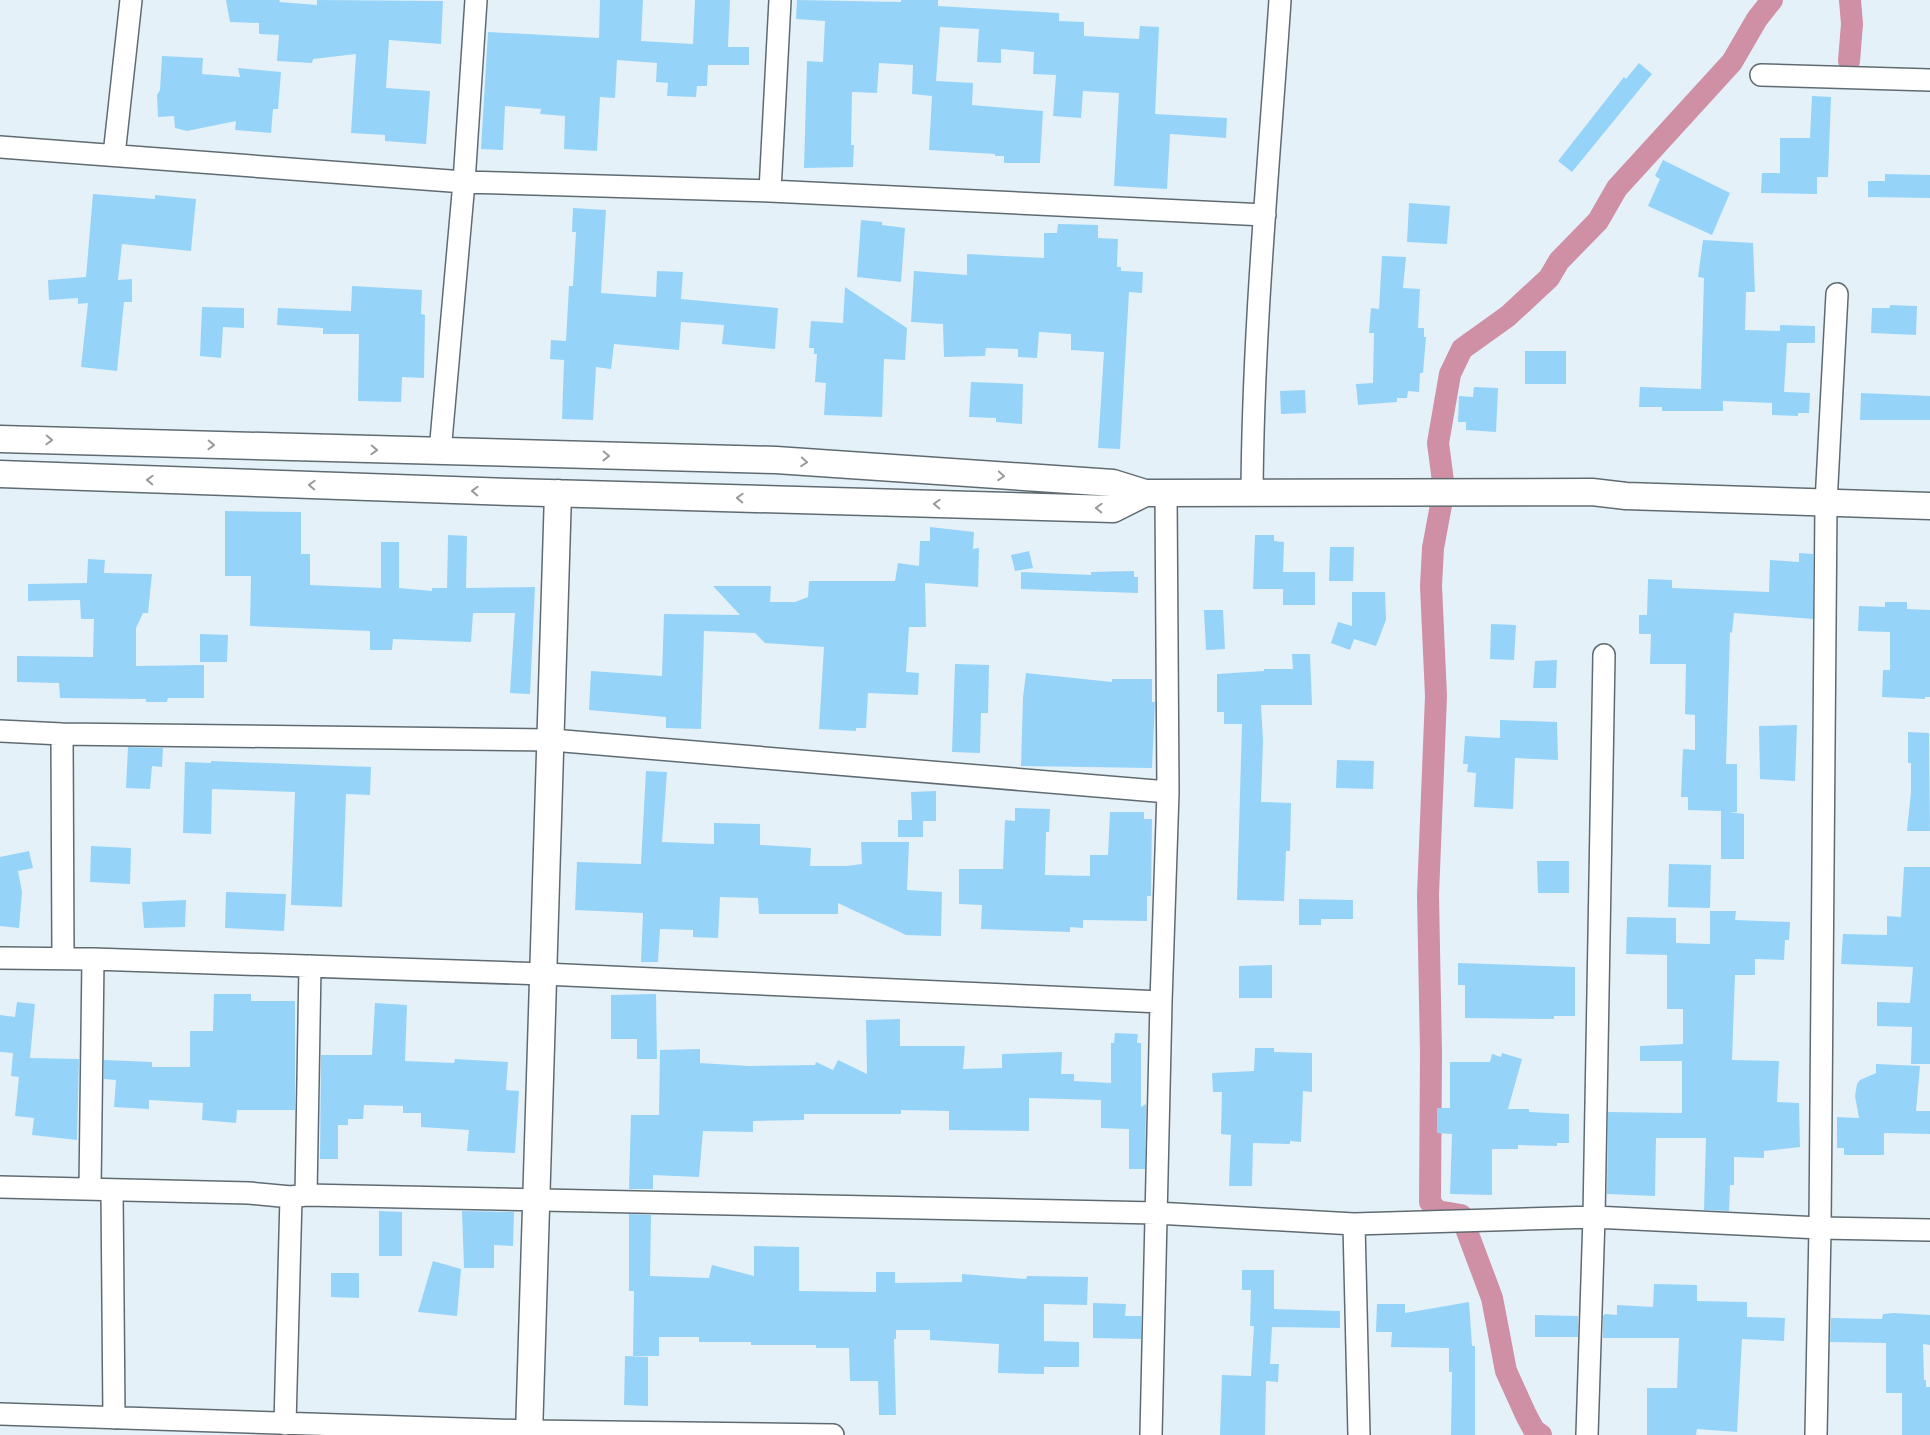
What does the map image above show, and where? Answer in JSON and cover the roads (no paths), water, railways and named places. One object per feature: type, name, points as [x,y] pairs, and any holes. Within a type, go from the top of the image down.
[{"type":"street","points":[[114,155],[131,0]]},
{"type":"street","points":[[440,452],[464,182],[476,0]]},
{"type":"street","points":[[770,192],[780,0]]},
{"type":"street","points":[[1252,494],[1252,444],[1280,0]]},
{"type":"street","points":[[1761,75],[1930,80]]},
{"type":"street","points":[[0,147],[464,182],[770,192],[1265,216]]},
{"type":"street","points":[[1816,1435],[1820,1228],[1826,503],[1837,294]]},
{"type":"street","points":[[0,439],[776,460],[1113,483],[1155,493],[1592,492],[1930,506]]},
{"type":"street","points":[[511,454],[512,492]]},
{"type":"street","points":[[775,499],[776,460]]},
{"type":"street","points":[[0,474],[512,492],[1113,509],[1155,493]]},
{"type":"street","points":[[529,1433],[552,740],[558,493]]},
{"type":"street","points":[[1151,1435],[1168,792],[1155,493]]},
{"type":"street","points":[[1586,1435],[1594,1217],[1604,655]]},
{"type":"street","points":[[0,731],[62,734],[552,740],[1168,792]]},
{"type":"street","points":[[62,734],[63,958]]},
{"type":"street","points":[[0,958],[63,958],[544,974],[1161,1002]]},
{"type":"street","points":[[90,1189],[93,959]]},
{"type":"street","points":[[296,1428],[298,1196],[310,966]]},
{"type":"street","points":[[0,1187],[249,1193],[298,1196],[1156,1213],[1354,1224],[1594,1217],[1820,1228],[1930,1230]]},
{"type":"street","points":[[112,1190],[114,1418]]},
{"type":"street","points":[[1354,1224],[1359,1435]]},
{"type":"street","points":[[0,1414],[88,1426],[114,1418],[296,1428],[529,1433],[833,1435]]},
{"type":"waterway","points":[[1461,1215],[1437,1211],[1430,1202],[1431,1053],[1428,895],[1436,696],[1431,586],[1433,548],[1444,489],[1438,443],[1450,374],[1462,349],[1508,316],[1549,278],[1559,261],[1598,221],[1617,188],[1732,62],[1757,19],[1772,0]]},
{"type":"waterway","points":[[1849,61],[1852,24],[1850,0]]},
{"type":"waterway","points":[[1465,1226],[1492,1298],[1506,1371],[1534,1430],[1541,1435]]}]
